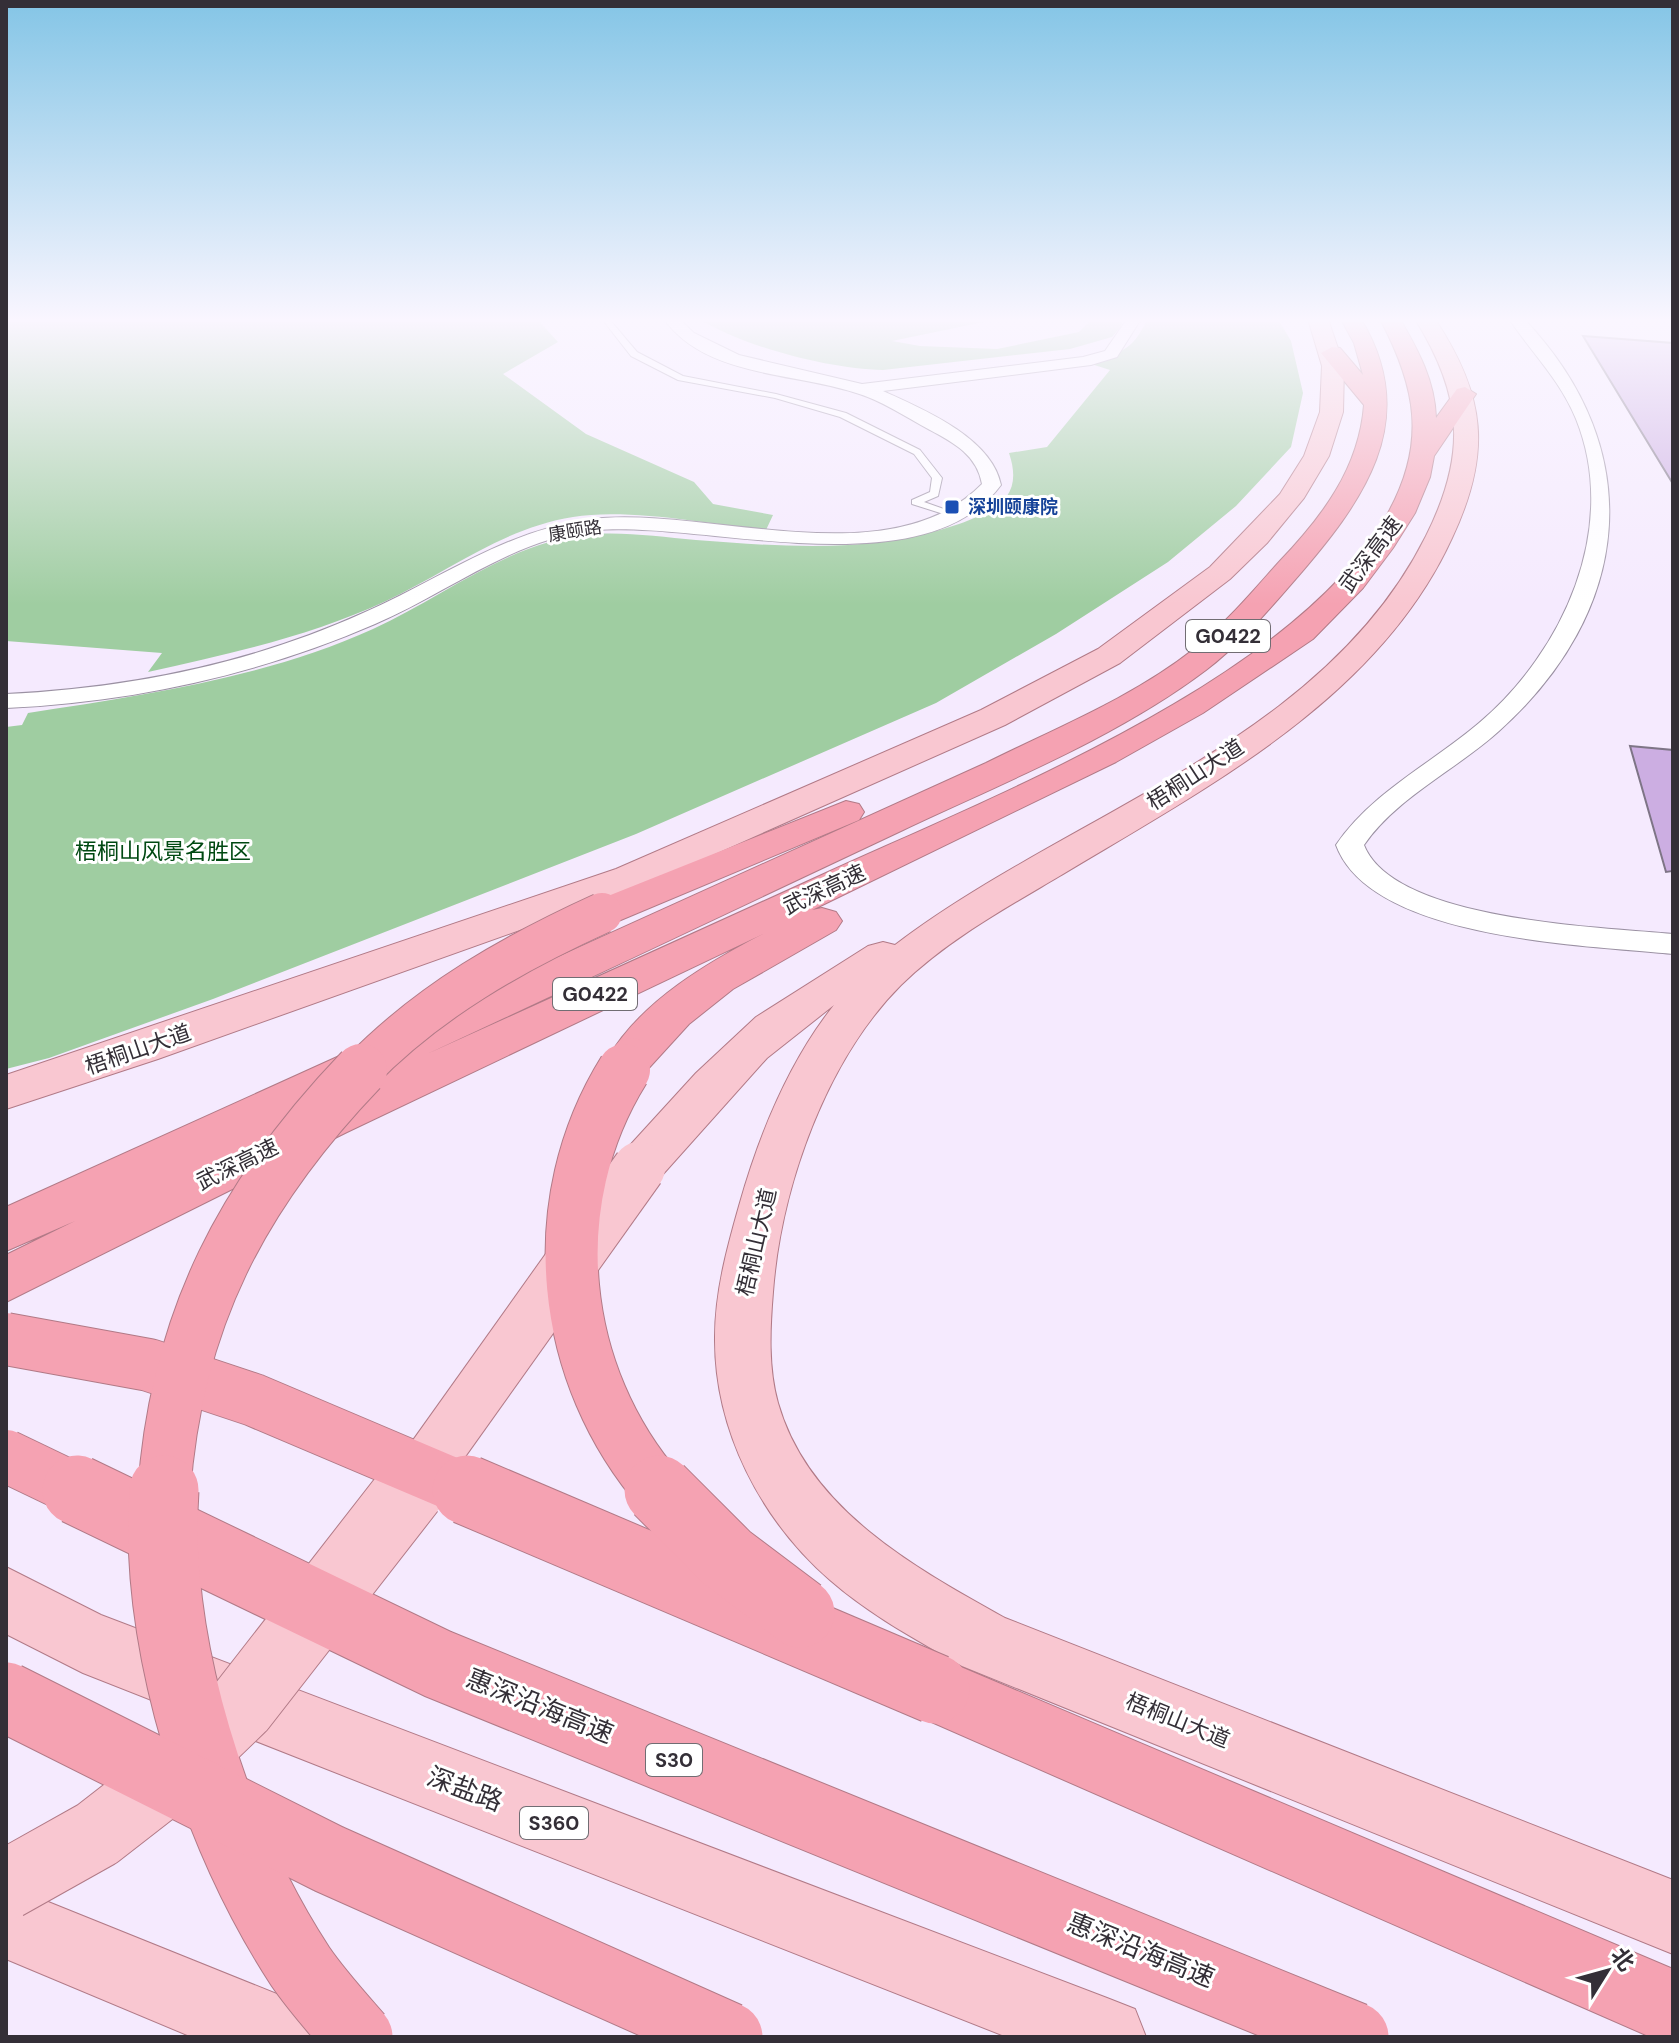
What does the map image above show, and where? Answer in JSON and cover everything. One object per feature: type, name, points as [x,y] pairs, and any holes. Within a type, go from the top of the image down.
[{"type":"highway","name":"武深高速","points":[[6,1230],[999,771],[1168,701],[1333,518],[1354,483],[1370,444],[1376,414]]},
{"type":"highway","name":"武深高速","points":[[6,1280],[149,1206],[459,1057],[1012,800],[1168,701],[1318,619],[1382,544],[1418,479],[1425,451],[1424,414]]},
{"type":"highway","points":[[1425,451],[1451,414]]},
{"type":"highway","points":[[358,2037],[298,1963],[234,1841],[190,1722],[168,1620],[162,1547],[166,1433],[193,1327],[224,1252],[255,1197],[292,1147],[342,1089],[395,1038],[443,999],[508,959],[602,913],[863,804],[1112,688],[1197,638],[1291,566]]},
{"type":"highway","points":[[935,1689],[787,1605],[717,1550],[668,1499],[621,1439],[587,1367],[574,1307],[571,1226],[583,1161],[602,1106],[631,1058],[663,1020],[704,985],[751,958],[1087,789],[1200,726],[1250,693],[1318,619]]},
{"type":"highway","points":[[6,1339],[149,1365],[254,1400],[935,1689],[1673,2008]]},
{"type":"highway","name":"惠深沿海高速","points":[[6,1456],[438,1664],[1354,2037]]},
{"type":"highway","points":[[6,1697],[329,1859],[728,2037]]},
{"type":"main road","name":"梧桐山大道","points":[[6,1092],[604,888],[1069,679],[1142,634],[1196,594],[1277,514],[1307,474],[1326,435],[1331,414]]},
{"type":"main road","name":"梧桐山大道","points":[[1465,414],[1466,441],[1460,489],[1443,536],[1410,592],[1382,629],[1331,679],[1238,748],[925,942],[854,1007],[818,1061],[776,1165],[757,1223],[742,1294],[740,1358],[753,1420],[783,1483],[822,1531],[865,1572],[922,1610],[985,1643],[1673,1917]]},
{"type":"main road","points":[[6,1885],[97,1834],[160,1785],[241,1707],[393,1514],[639,1168],[711,1086],[793,1012],[895,949],[998,895]]},
{"type":"main road","name":"深盐路","points":[[6,1599],[83,1641],[1107,2037]]},
{"type":"main road","points":[[6,1922],[286,2037]]},
{"type":"street","name":"康颐路","points":[[6,701],[151,684],[265,656],[368,619],[504,551],[570,528],[637,526],[771,537],[832,538],[882,534],[953,514],[985,495],[992,485],[988,469],[980,457],[957,437],[912,414]]},
{"type":"street","points":[[1580,414],[1589,431],[1597,460],[1601,502],[1591,561],[1564,634],[1550,662],[1520,699],[1437,770],[1358,829],[1350,845],[1358,866],[1384,888],[1419,907],[1466,918],[1673,944]]},
{"type":"lane","points":[[832,414],[882,431],[917,452],[937,478],[935,494],[915,502],[953,514]]},
{"type":"green space","points":[[6,414],[559,414],[586,434],[694,482],[713,504],[773,515],[766,530],[618,514],[573,517],[547,523],[499,541],[409,590],[329,624],[239,651],[148,672],[162,653],[6,641]]},
{"type":"green space","name":"梧桐山风景名胜区","points":[[1074,414],[1298,414],[1291,447],[1236,506],[1168,562],[1056,634],[936,703],[636,834],[213,999],[49,1058],[6,1069],[6,727],[22,725],[28,713],[204,683],[290,660],[373,629],[507,558],[564,538],[620,534],[763,545],[829,546],[927,534],[959,524],[995,507],[1004,500],[1013,481],[1009,453],[1047,447]]},
{"type":"building","points":[[1631,414],[1673,414],[1673,484]]},
{"type":"building","points":[[1630,746],[1673,750],[1673,871],[1666,872]]},
{"type":"place","name":"深圳颐康院","points":[[952,507]]}]
